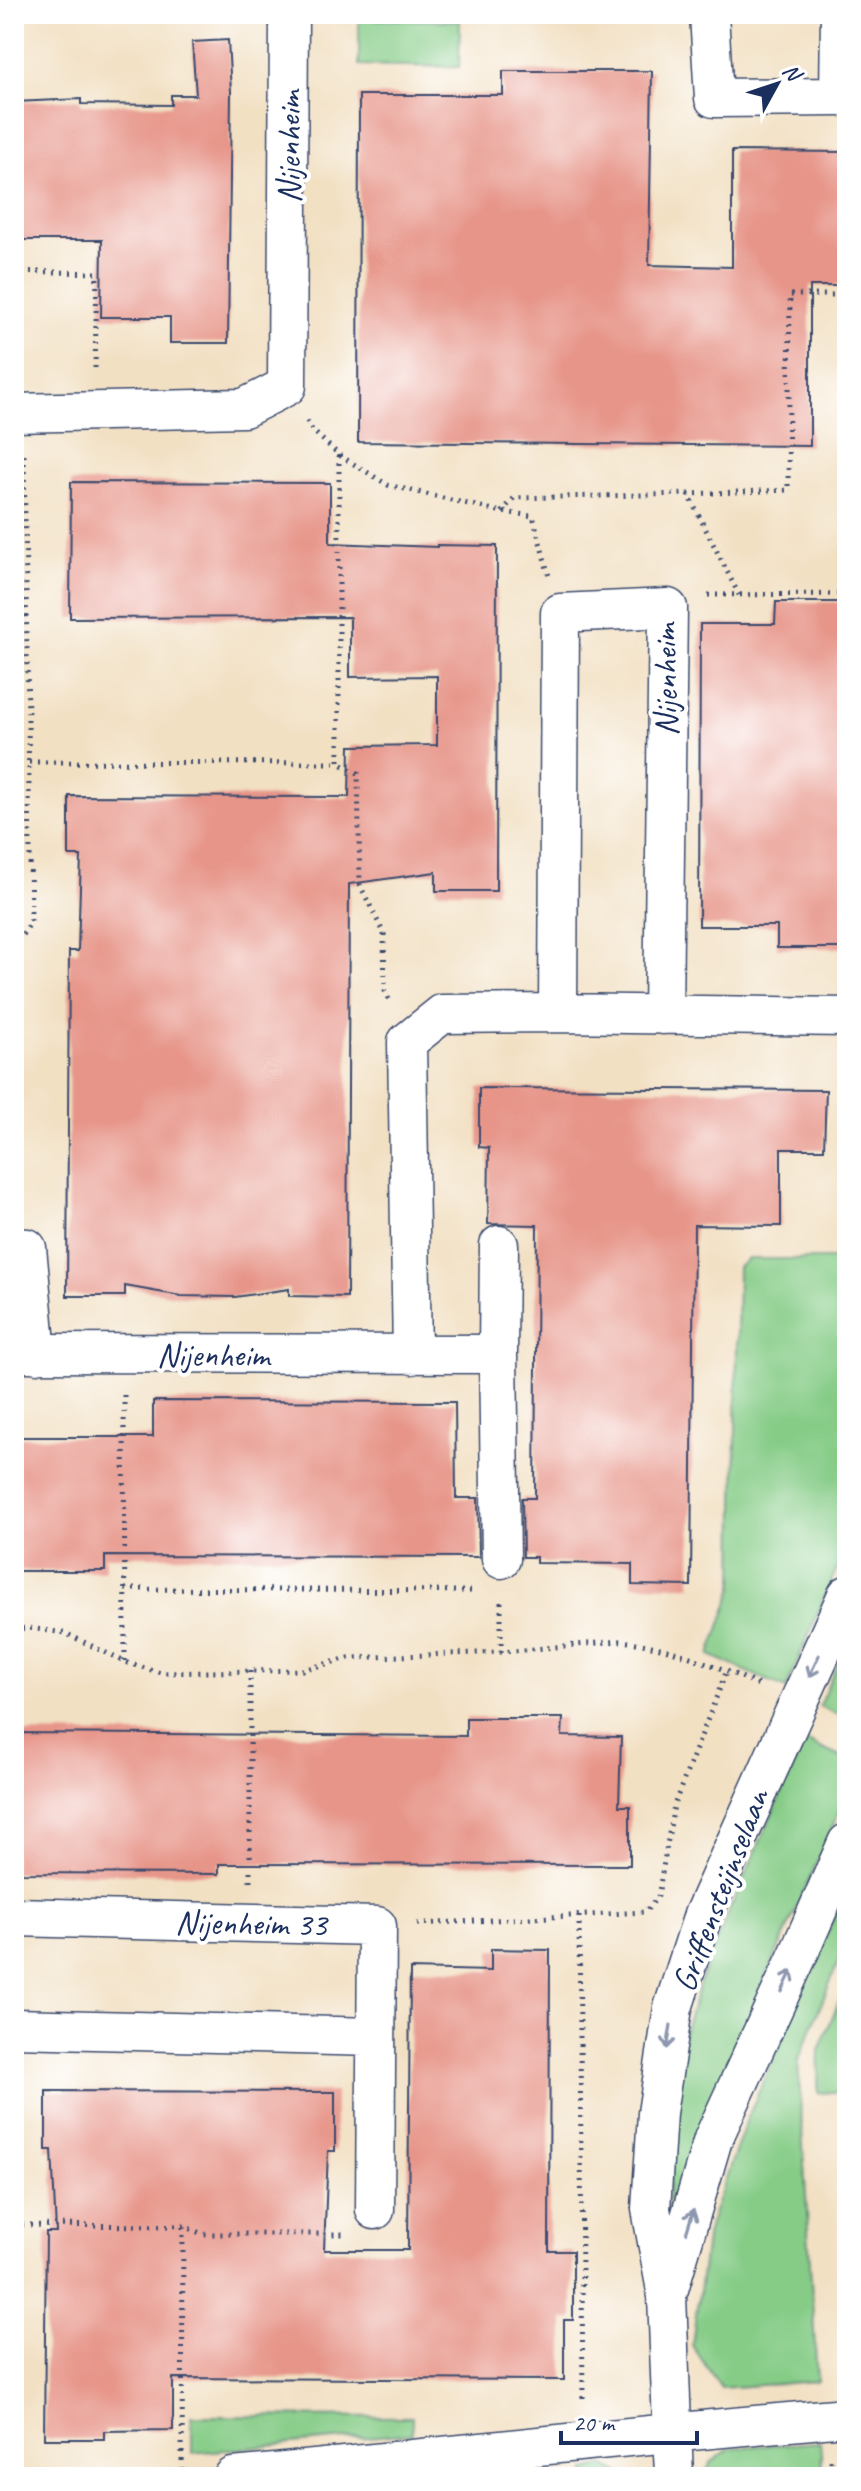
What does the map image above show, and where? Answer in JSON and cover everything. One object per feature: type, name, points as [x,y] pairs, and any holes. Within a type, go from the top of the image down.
[{"type":"street","name":"Nijenheim","points":[[287,386],[289,14]]},
{"type":"street","points":[[709,14],[714,98],[843,97],[840,14]]},
{"type":"street","points":[[19,413],[244,408],[287,386]]},
{"type":"street","name":"Nijenheim","points":[[560,613],[668,608],[663,1015]]},
{"type":"street","points":[[558,1013],[560,613]]},
{"type":"street","points":[[412,1355],[407,1042],[442,1014],[847,1017]]},
{"type":"street","points":[[499,1245],[501,1575]]},
{"type":"street","points":[[14,1247],[27,1248],[26,1353]]},
{"type":"street","name":"Nijenheim","points":[[26,1353],[498,1354]]},
{"type":"street","name":"Griffensteijnselaan","points":[[674,2477],[667,2296],[651,2209],[657,2113],[673,2008],[703,1915],[847,1595]]},
{"type":"street","name":"Griffensteijnselaan","points":[[667,2296],[713,2139],[847,1843]]},
{"type":"street","name":"Nijenheim 33","points":[[14,1917],[377,1926],[375,2210]]},
{"type":"street","points":[[14,2028],[375,2037]]},
{"type":"street","points":[[233,2477],[490,2465],[583,2442],[847,2417]]},
{"type":"path","points":[[14,271],[97,273],[94,412]]},
{"type":"path","points":[[502,512],[514,498],[788,490],[790,295],[847,295]]},
{"type":"path","points":[[287,386],[312,430],[339,455],[388,485],[502,512],[533,516],[560,613]]},
{"type":"path","points":[[14,948],[31,922],[19,413]]},
{"type":"path","points":[[339,455],[339,763]]},
{"type":"path","points":[[688,494],[739,595]]},
{"type":"path","points":[[668,608],[688,595],[847,594]]},
{"type":"path","points":[[29,762],[339,763],[358,773],[360,885],[384,934],[385,991],[407,1042]]},
{"type":"path","points":[[124,1354],[125,1662]]},
{"type":"path","points":[[125,1589],[501,1575],[501,1652]]},
{"type":"path","points":[[14,1629],[65,1633],[125,1662],[161,1673],[302,1670],[349,1658],[501,1652],[620,1641],[640,1643],[727,1670],[797,1703]]},
{"type":"path","points":[[377,1926],[645,1912],[658,1896],[674,1805],[727,1670]]},
{"type":"path","points":[[250,1671],[250,1923]]},
{"type":"path","points":[[579,1916],[583,2442]]},
{"type":"path","points":[[14,2225],[183,2226],[203,2234],[372,2234],[375,2210]]},
{"type":"path","points":[[182,2477],[183,2226]]},
{"type":"green space","points":[[359,19],[460,21],[459,67],[359,65]]},
{"type":"green space","points":[[847,1064],[847,1544],[786,1689],[710,1655],[734,1587],[738,1267],[748,1259],[841,1259]]},
{"type":"green space","points":[[847,1641],[847,1719],[819,1706]]},
{"type":"green space","points":[[805,1741],[847,1760],[847,1794],[737,2043],[677,2225],[666,2226],[681,2042],[701,1979]]},
{"type":"green space","points":[[847,1887],[847,1941],[798,2061],[817,2381],[721,2388],[692,2345],[707,2232],[745,2124]]},
{"type":"green space","points":[[847,1982],[847,2091],[818,2093],[819,2050]]},
{"type":"green space","points":[[192,2416],[412,2417],[412,2433],[192,2453]]},
{"type":"green space","points":[[820,2442],[823,2477],[704,2477],[710,2464],[730,2448]]},
{"type":"green space","points":[[604,2465],[626,2477],[586,2477],[586,2470]]},
{"type":"building","points":[[228,40],[231,92],[228,343],[170,343],[170,317],[101,317],[102,240],[14,240],[14,102],[81,99],[81,104],[171,105],[171,95],[196,95],[192,42]]},
{"type":"building","points":[[503,71],[652,71],[649,265],[732,267],[732,151],[847,152],[847,286],[810,286],[810,446],[358,442],[359,95],[503,95]]},
{"type":"building","points":[[71,482],[330,483],[330,543],[497,546],[496,891],[436,891],[436,872],[349,884],[347,1297],[289,1296],[289,1289],[235,1297],[181,1296],[125,1286],[125,1296],[67,1296],[69,951],[78,951],[81,856],[69,856],[69,796],[349,797],[350,746],[437,745],[437,676],[350,677],[350,617],[70,618]]},
{"type":"building","points":[[776,602],[847,602],[847,948],[777,948],[777,926],[699,926],[700,624],[775,624]]},
{"type":"building","points":[[479,1088],[826,1090],[824,1149],[781,1149],[781,1226],[694,1225],[691,1586],[632,1585],[632,1564],[536,1563],[536,1557],[523,1557],[522,1498],[535,1498],[537,1225],[488,1224],[489,1148],[479,1147]]},
{"type":"building","points":[[153,1401],[455,1402],[456,1498],[478,1498],[479,1557],[105,1556],[105,1571],[14,1571],[14,1437],[153,1437]]},
{"type":"building","points":[[466,1718],[563,1718],[562,1736],[621,1737],[619,1806],[630,1806],[630,1865],[219,1864],[219,1874],[14,1873],[14,1733],[466,1736]]},
{"type":"building","points":[[491,1949],[550,1950],[549,2251],[573,2251],[573,2320],[564,2320],[564,2380],[173,2378],[173,2430],[104,2431],[104,2439],[44,2439],[46,2232],[56,2232],[52,2150],[46,2150],[46,2091],[335,2092],[335,2151],[328,2151],[324,2250],[408,2250],[410,1969],[491,1971]]}]
